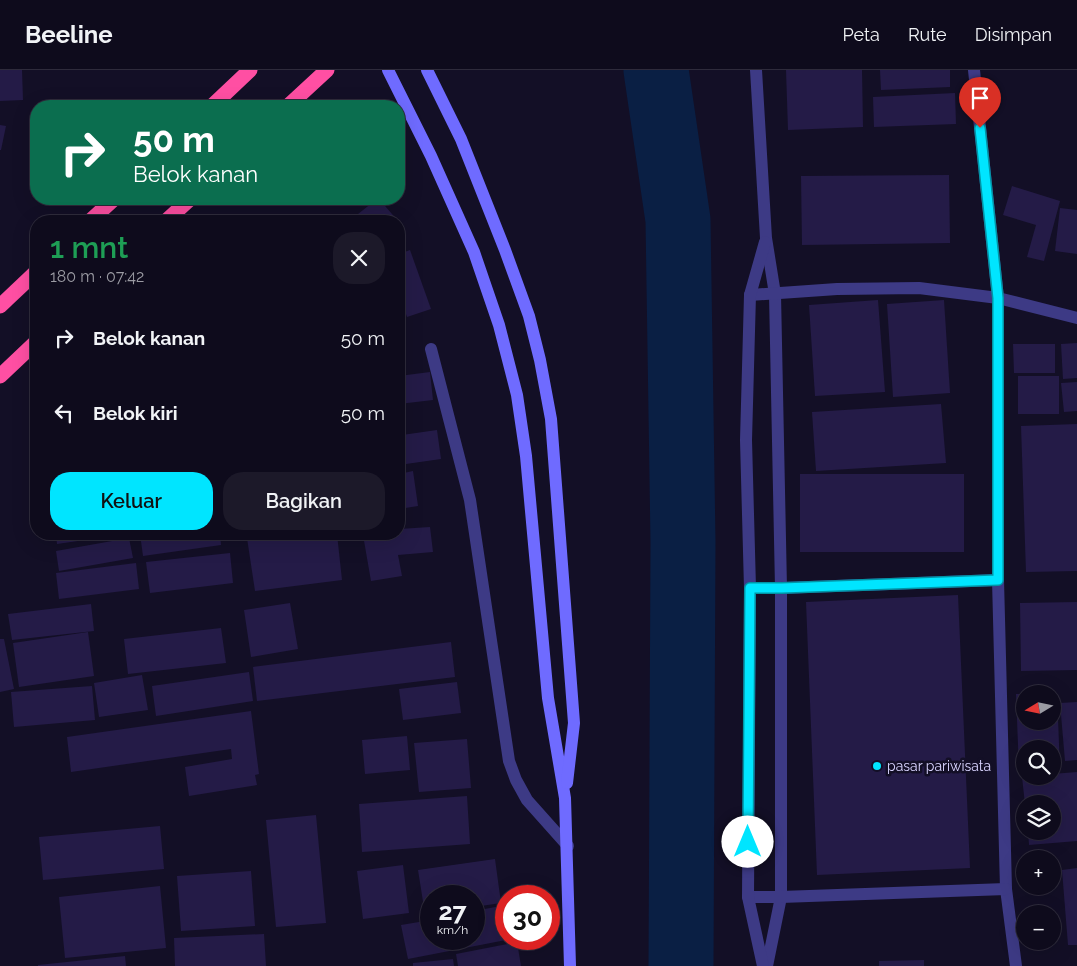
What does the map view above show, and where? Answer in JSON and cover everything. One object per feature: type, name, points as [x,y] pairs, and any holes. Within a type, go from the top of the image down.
[{"type":"highway","points":[[218,100],[250,70]]},
{"type":"highway","points":[[294,100],[327,70]]},
{"type":"highway","points":[[97,215],[107,205]]},
{"type":"highway","points":[[173,215],[183,205]]},
{"type":"highway","points":[[0,306],[30,278]]},
{"type":"highway","points":[[0,376],[30,348]]},
{"type":"street","points":[[388,70],[403,100]]},
{"type":"street","points":[[427,70],[461,139],[505,250],[529,316],[540,360],[551,419],[574,724],[565,798]]},
{"type":"street","points":[[756,70],[766,238],[775,294],[782,588],[781,897],[765,966]]},
{"type":"street","points":[[974,70],[998,298],[998,580],[1006,889],[1016,966]]},
{"type":"street","points":[[405,104],[431,156],[474,252],[500,325],[517,395],[526,456],[548,698],[565,798],[568,846],[570,966]]},
{"type":"street","points":[[765,966],[748,897],[750,588],[746,440],[750,295],[766,238]]},
{"type":"street","points":[[750,295],[838,289],[919,288],[998,298],[1077,318]]},
{"type":"street","points":[[431,349],[470,500],[509,761],[516,780],[528,800],[568,846]]},
{"type":"street","points":[[750,588],[998,580]]},
{"type":"street","points":[[748,897],[1006,889]]},
{"type":"building","points":[[0,70],[22,70],[23,100],[0,101]]},
{"type":"building","points":[[786,70],[862,70],[863,127],[788,130]]},
{"type":"building","points":[[880,70],[950,70],[950,87],[881,90]]},
{"type":"building","points":[[955,93],[956,124],[874,127],[873,97]]},
{"type":"building","points":[[0,125],[6,126],[1,150],[0,150]]},
{"type":"building","points":[[949,175],[950,243],[802,245],[801,176]]},
{"type":"building","points":[[1012,186],[1060,201],[1044,261],[1027,257],[1036,225],[1003,215]]},
{"type":"building","points":[[369,205],[384,205],[393,215],[357,215]]},
{"type":"building","points":[[1060,208],[1077,210],[1077,254],[1055,251]]},
{"type":"building","points":[[410,250],[431,309],[407,317],[405,311],[405,252]]},
{"type":"building","points":[[878,300],[885,392],[815,396],[809,305]]},
{"type":"building","points":[[944,300],[950,393],[893,397],[887,304]]},
{"type":"building","points":[[1077,343],[1077,378],[1063,379],[1061,344]]},
{"type":"building","points":[[1013,344],[1055,344],[1055,373],[1014,373]]},
{"type":"building","points":[[430,372],[433,400],[405,403],[405,375]]},
{"type":"building","points":[[1018,376],[1059,376],[1059,414],[1018,414]]},
{"type":"building","points":[[1077,382],[1077,411],[1064,412],[1061,383]]},
{"type":"building","points":[[941,404],[946,463],[816,471],[812,412]]},
{"type":"building","points":[[1077,424],[1077,571],[1026,572],[1021,426]]},
{"type":"building","points":[[437,430],[441,459],[406,464],[405,435]]},
{"type":"building","points":[[413,471],[418,506],[405,508],[405,473]]},
{"type":"building","points":[[800,474],[964,474],[964,552],[800,552]]},
{"type":"building","points":[[430,527],[433,552],[398,555],[402,576],[371,581],[364,540],[405,540],[405,529]]},
{"type":"building","points":[[57,540],[85,540],[57,544]]},
{"type":"building","points":[[118,540],[129,540],[133,558],[59,571],[56,551]]},
{"type":"building","points":[[141,540],[221,540],[221,545],[143,556]]},
{"type":"building","points":[[247,540],[338,540],[342,580],[255,591]]},
{"type":"building","points":[[230,553],[233,583],[150,593],[146,562]]},
{"type":"building","points":[[136,563],[139,589],[59,599],[56,573]]},
{"type":"building","points":[[958,595],[970,868],[817,875],[806,602]]},
{"type":"building","points":[[1077,602],[1077,670],[1021,671],[1020,603]]},
{"type":"building","points":[[290,603],[298,649],[251,657],[244,610]]},
{"type":"building","points":[[91,604],[94,631],[12,640],[8,614]]},
{"type":"building","points":[[221,628],[226,663],[128,674],[124,639]]},
{"type":"building","points":[[88,632],[94,676],[19,687],[13,643]]},
{"type":"building","points":[[0,639],[4,639],[14,689],[0,692]]},
{"type":"building","points":[[451,642],[455,677],[257,701],[253,667]]},
{"type":"building","points":[[249,672],[253,701],[156,716],[152,686]]},
{"type":"building","points":[[142,675],[148,710],[99,717],[94,683]]},
{"type":"building","points":[[457,682],[461,713],[403,720],[399,689]]},
{"type":"building","points":[[92,686],[95,720],[14,727],[11,692]]},
{"type":"building","points":[[1077,702],[1077,760],[1065,761],[1061,703]]},
{"type":"building","points":[[251,711],[259,774],[255,775],[257,785],[189,796],[185,767],[232,759],[231,749],[71,772],[67,737]]},
{"type":"building","points":[[1017,730],[1058,730],[1059,740],[1018,740]]},
{"type":"building","points":[[407,736],[410,770],[365,774],[362,740]]},
{"type":"building","points":[[467,739],[471,788],[419,792],[414,743]]},
{"type":"building","points":[[1077,772],[1077,841],[1029,845],[1029,840],[1061,840],[1061,795],[1024,795],[1023,785],[1061,785],[1061,773]]},
{"type":"building","points":[[467,796],[470,844],[362,852],[359,804]]},
{"type":"building","points":[[316,815],[326,923],[276,927],[266,820]]},
{"type":"building","points":[[160,826],[164,869],[43,880],[39,837]]},
{"type":"building","points":[[495,859],[499,885],[495,885],[495,904],[485,905],[485,885],[420,885],[418,870]]},
{"type":"building","points":[[403,865],[409,913],[363,919],[357,871]]},
{"type":"building","points":[[1077,868],[1077,945],[1068,945],[1062,870]]},
{"type":"building","points":[[251,871],[255,926],[181,931],[177,876]]},
{"type":"building","points":[[160,886],[166,948],[65,958],[59,897]]},
{"type":"building","points":[[495,907],[495,942],[485,944],[485,909]]},
{"type":"building","points":[[420,922],[420,950],[454,950],[408,959],[401,925]]},
{"type":"building","points":[[264,934],[266,966],[175,966],[174,938]]},
{"type":"building","points":[[495,946],[495,950],[518,950],[521,966],[458,966],[456,954],[485,950],[485,948]]},
{"type":"building","points":[[125,956],[126,966],[38,966],[38,965]]},
{"type":"building","points":[[453,959],[454,966],[413,966],[413,963]]},
{"type":"building","points":[[924,960],[924,966],[879,966],[879,961]]},
{"type":"waterway","points":[[656,70],[678,220],[683,542],[681,966]]},
{"type":"place","name":"pasar pariwisata","points":[[877,766]]},
{"type":"route","points":[[748,842],[750,588],[998,580],[998,298],[980,128]]}]
